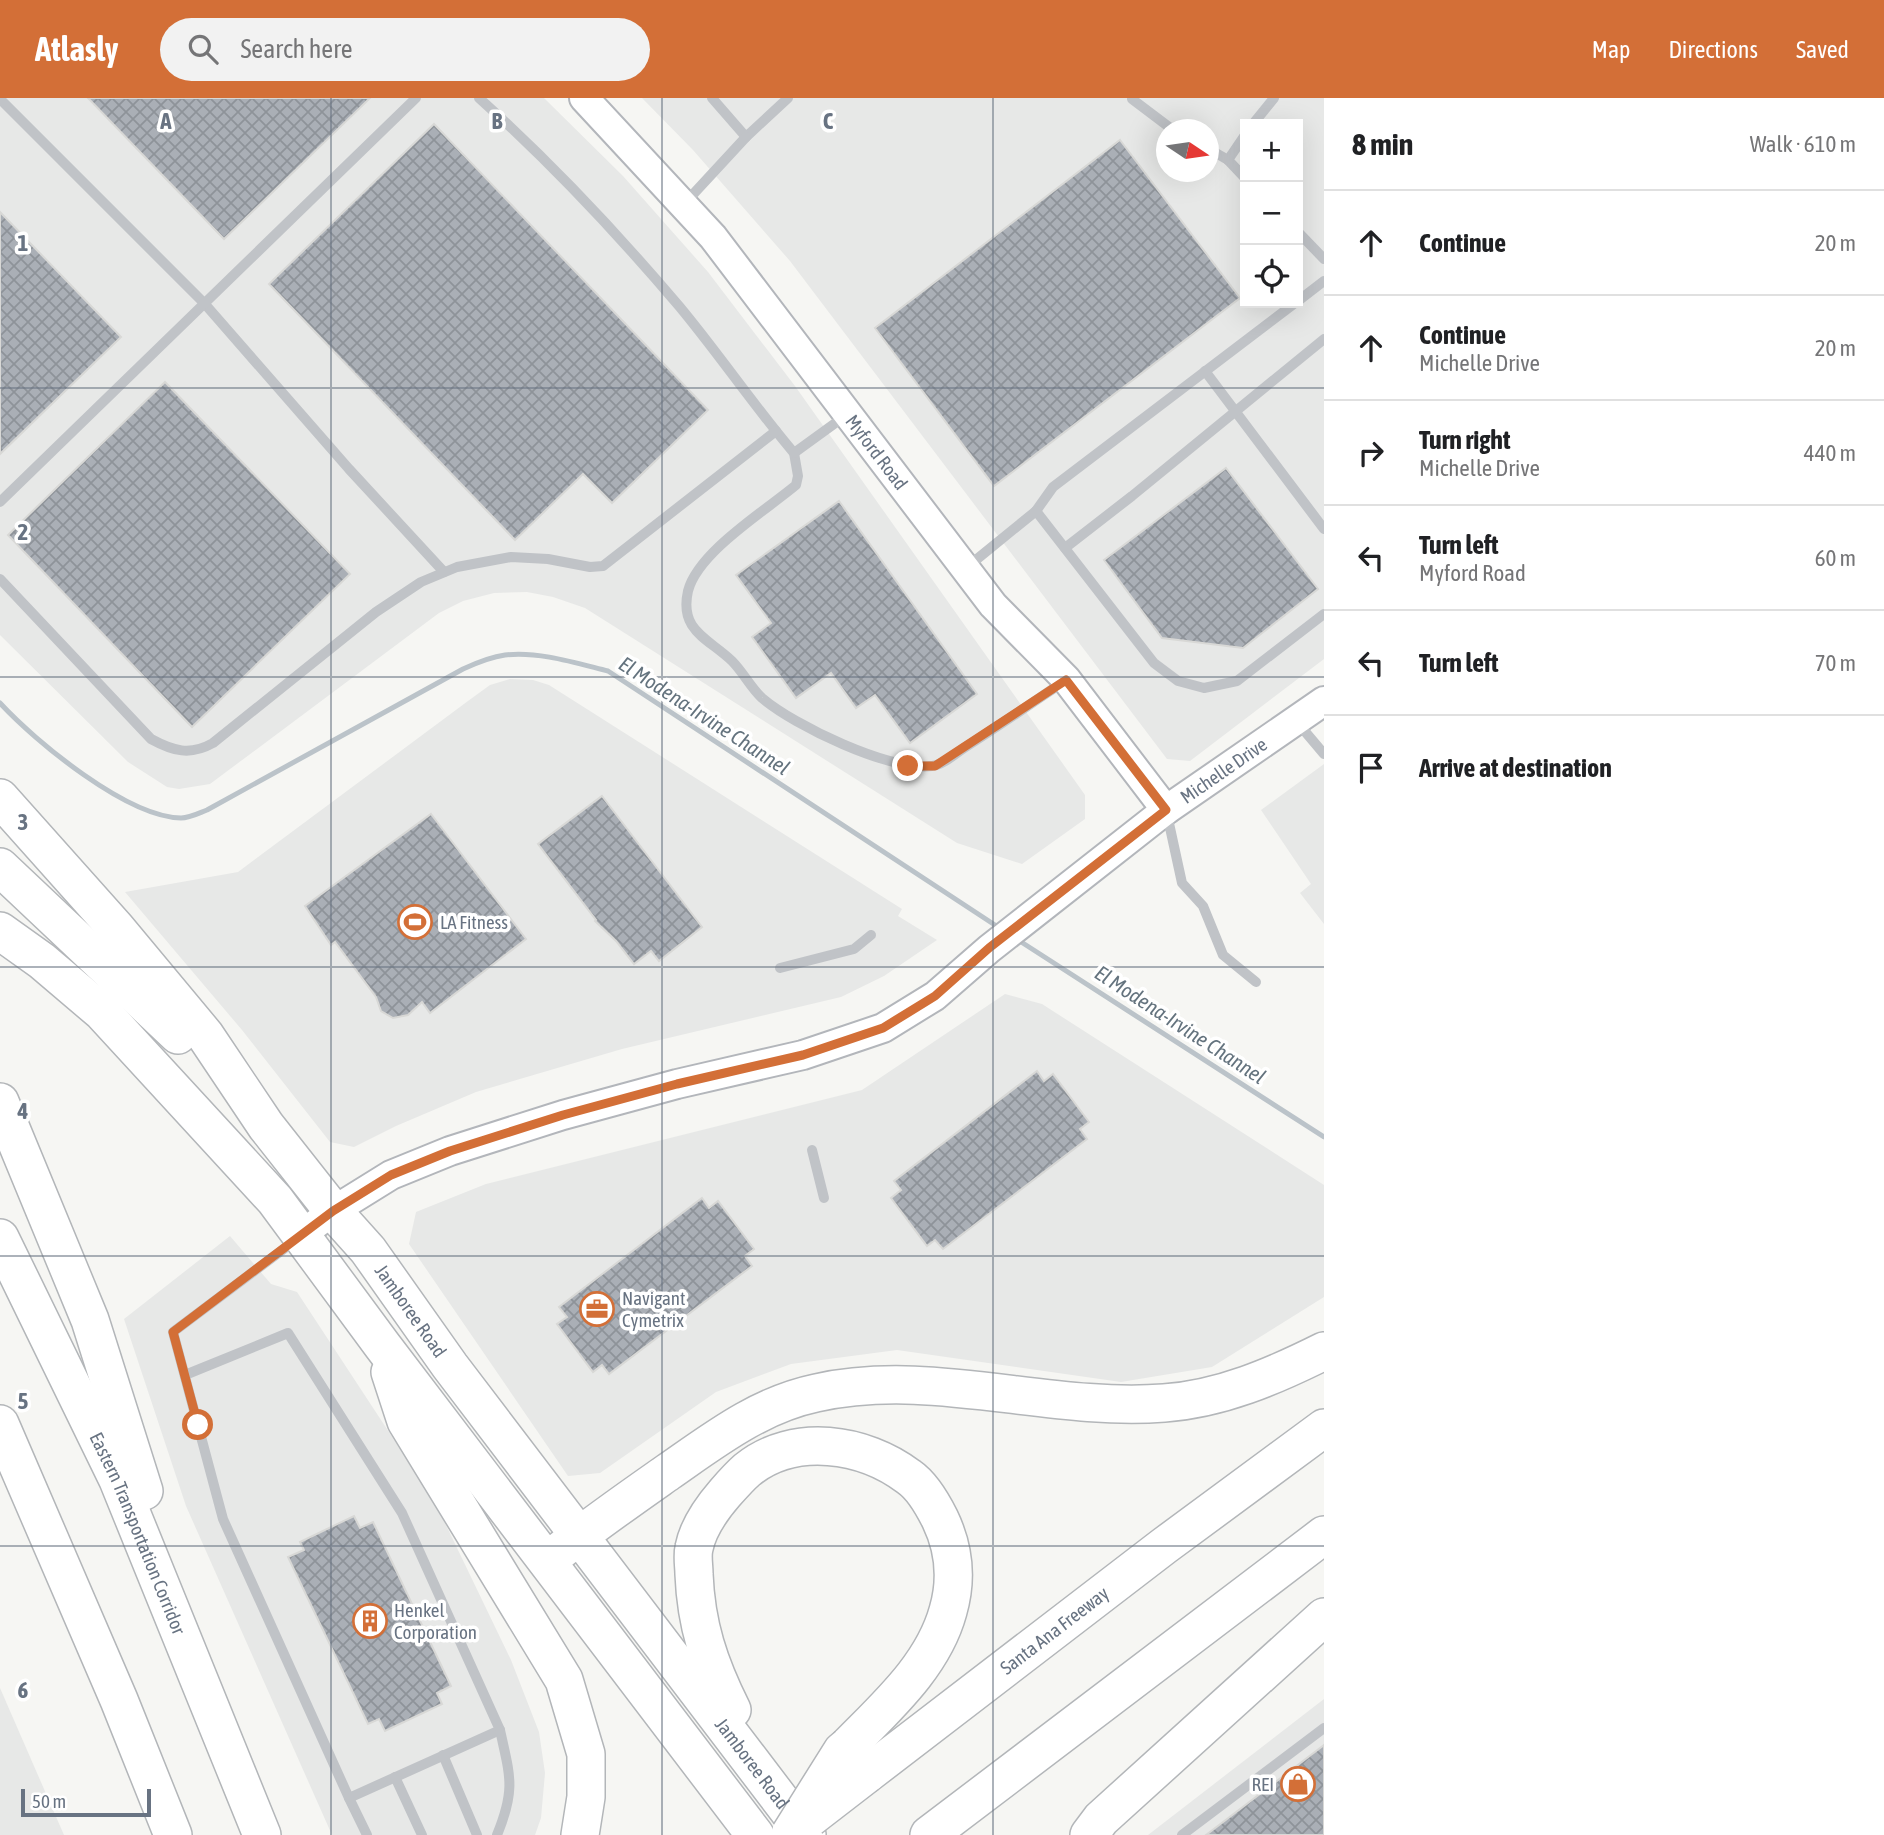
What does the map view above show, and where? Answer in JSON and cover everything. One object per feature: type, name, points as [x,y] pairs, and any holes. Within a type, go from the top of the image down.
[{"type":"highway","name":"Jamboree Road","points":[[0,798],[116,928],[205,1035],[266,1126],[333,1211],[368,1250],[450,1366],[768,1783],[785,1835]]},
{"type":"highway","points":[[0,867],[153,1009],[266,1126]]},
{"type":"highway","points":[[0,931],[42,961],[102,1012],[266,1189],[546,1562],[785,1835]]},
{"type":"highway","points":[[0,1102],[90,1320],[162,1548],[180,1633]]},
{"type":"highway","name":"Eastern Transportation Corridor","points":[[0,1238],[118,1480],[262,1835]]},
{"type":"highway","points":[[382,1345],[406,1421],[564,1680],[578,1722],[586,1761],[586,1797],[580,1835]]},
{"type":"highway","points":[[546,1562],[738,1423],[814,1393],[853,1386],[902,1385],[1107,1404],[1165,1403],[1226,1393],[1284,1371],[1324,1350]]},
{"type":"highway","points":[[0,1423],[119,1700],[173,1835]]},
{"type":"highway","name":"Santa Ana Freeway","points":[[785,1835],[858,1760],[1164,1546],[1324,1428]]},
{"type":"highway","points":[[768,1783],[713,1672],[695,1607],[694,1549],[713,1507],[748,1469],[777,1454],[803,1446],[843,1447],[879,1458],[912,1478],[934,1506],[949,1538],[954,1571],[948,1612],[934,1645],[858,1760]]},
{"type":"highway","points":[[929,1835],[1324,1535]]},
{"type":"highway","points":[[1089,1835],[1101,1819],[1324,1617]]},
{"type":"street","name":"Myford Road","points":[[583,98],[712,237],[993,605],[1066,680],[1166,810]]},
{"type":"street","name":"Michelle Drive","points":[[301,1236],[333,1211],[391,1175],[488,1138],[677,1084],[803,1055],[883,1028],[935,996],[989,948],[1166,810],[1324,701]]},
{"type":"lane","points":[[0,502],[416,98]]},
{"type":"lane","points":[[479,98],[590,207],[679,306],[794,453],[798,476],[796,485],[708,556],[694,575],[688,592],[686,615],[695,631],[733,662],[762,698],[809,728],[856,749],[908,766],[935,766],[1066,680]]},
{"type":"lane","points":[[712,98],[746,137]]},
{"type":"lane","points":[[683,205],[746,137],[788,98]]},
{"type":"lane","points":[[1257,119],[1274,98]]},
{"type":"lane","points":[[0,99],[204,303],[349,469],[444,572]]},
{"type":"lane","points":[[1132,99],[1158,119]]},
{"type":"lane","points":[[1228,160],[1240,142]]},
{"type":"lane","points":[[1219,155],[1240,173]]},
{"type":"lane","points":[[1303,237],[1324,260]]},
{"type":"lane","points":[[1303,297],[1324,281]]},
{"type":"lane","points":[[966,568],[1036,511],[1053,488],[1288,308]]},
{"type":"lane","points":[[1065,548],[1324,339]]},
{"type":"lane","points":[[1205,371],[1324,529]]},
{"type":"lane","points":[[794,453],[848,414]]},
{"type":"lane","points":[[0,579],[151,739],[170,750],[183,752],[203,749],[376,612],[421,582],[457,567],[511,557],[548,559],[590,567],[603,566],[776,431]]},
{"type":"lane","points":[[1036,511],[1154,663],[1178,681],[1204,688],[1237,681],[1324,614]]},
{"type":"lane","points":[[1296,722],[1324,754]]},
{"type":"lane","points":[[1166,810],[1182,883],[1203,906],[1223,955],[1256,982]]},
{"type":"lane","points":[[780,968],[854,950],[871,935]]},
{"type":"lane","points":[[812,1150],[824,1198]]},
{"type":"lane","name":"Michelle Drive","points":[[185,1375],[173,1332],[301,1236]]},
{"type":"lane","points":[[367,1835],[223,1519],[185,1375],[288,1333],[402,1513],[500,1730],[510,1778],[509,1802],[497,1835]]},
{"type":"lane","points":[[1182,1835],[1324,1728]]},
{"type":"lane","points":[[349,1798],[500,1730]]},
{"type":"lane","points":[[443,1755],[477,1835]]},
{"type":"lane","points":[[396,1777],[422,1835]]},
{"type":"shaded area","points":[[0,98],[544,98],[623,176],[708,272],[795,386],[1085,795],[1085,819],[1022,864],[957,843],[585,608],[527,592],[494,593],[463,601],[439,613],[210,784],[179,789],[167,787],[128,762],[0,635]]},
{"type":"shaded area","points":[[642,98],[1324,98],[1324,659],[1190,761],[1167,759],[790,261],[693,150]]},
{"type":"shaded area","points":[[510,679],[533,680],[549,685],[902,909],[898,916],[937,940],[884,976],[841,997],[622,1049],[476,1092],[354,1147],[330,1142],[242,1030],[125,892],[238,872],[490,685]]},
{"type":"shaded area","points":[[1324,764],[1324,924],[1300,893],[1311,884],[1261,810]]},
{"type":"shaded area","points":[[1005,994],[1042,1004],[1324,1185],[1324,1297],[1212,1367],[1121,1382],[897,1350],[791,1364],[716,1392],[600,1473],[568,1476],[409,1244],[416,1212],[486,1184],[862,1090]]},
{"type":"shaded area","points":[[230,1236],[271,1284],[297,1292],[425,1487],[445,1523],[511,1660],[539,1732],[545,1773],[541,1818],[535,1835],[332,1835],[186,1506],[124,1319]]},
{"type":"shaded area","points":[[0,1688],[64,1835],[0,1835]]},
{"type":"shaded area","points":[[1324,1699],[1324,1835],[1148,1835]]},
{"type":"building","points":[[88,98],[370,98],[224,239]]},
{"type":"building","points":[[434,124],[708,410],[612,503],[583,474],[515,540],[269,284]]},
{"type":"building","points":[[1120,140],[1240,298],[994,486],[875,328]]},
{"type":"building","points":[[0,212],[121,337],[0,454]]},
{"type":"building","points":[[165,382],[350,574],[192,727],[8,535]]},
{"type":"building","points":[[1226,468],[1318,589],[1243,648],[1162,638],[1104,560]]},
{"type":"building","points":[[839,501],[977,694],[910,743],[875,695],[856,708],[831,673],[796,698],[752,637],[771,623],[736,575]]},
{"type":"building","points":[[602,796],[702,927],[659,961],[651,951],[634,964],[616,941],[595,921],[538,844]]},
{"type":"building","name":"LA Fitness","points":[[431,814],[526,939],[430,1013],[422,1002],[408,1015],[393,1018],[381,1011],[376,997],[335,942],[331,945],[305,906]]},
{"type":"building","points":[[1037,1071],[1044,1081],[1053,1074],[1089,1122],[1080,1129],[1087,1139],[943,1249],[935,1240],[927,1246],[891,1198],[901,1190],[894,1181]]},
{"type":"building","points":[[702,1198],[709,1208],[718,1201],[754,1249],[745,1256],[752,1266],[609,1374],[602,1365],[593,1372],[557,1324],[567,1317],[559,1307]]},
{"type":"building","name":"Henkel Corporation","points":[[354,1516],[360,1528],[373,1522],[451,1686],[437,1693],[442,1704],[385,1731],[379,1719],[368,1724],[288,1557],[304,1550],[300,1542]]},
{"type":"building","name":"REI","points":[[1324,1745],[1324,1835],[1206,1835]]},
{"type":"waterway","name":"El Modena-Irvine Channel","points":[[0,703],[59,756],[109,791],[159,814],[184,818],[207,810],[478,662],[518,654],[570,661],[608,671],[1001,929]]},
{"type":"waterway","name":"El Modena-Irvine Channel","points":[[1015,938],[1324,1137]]},
{"type":"place","name":"LA Fitness","points":[[415,922]]},
{"type":"place","name":"Navigant Cymetrix","points":[[597,1309]]},
{"type":"place","name":"Henkel Corporation","points":[[370,1621]]},
{"type":"place","name":"REI","points":[[1298,1784]]},
{"type":"route","points":[[198,1425],[173,1332],[333,1211],[391,1175],[488,1138],[677,1084],[803,1055],[883,1028],[935,996],[989,948],[1166,810],[1066,680],[935,766],[908,766]]}]
